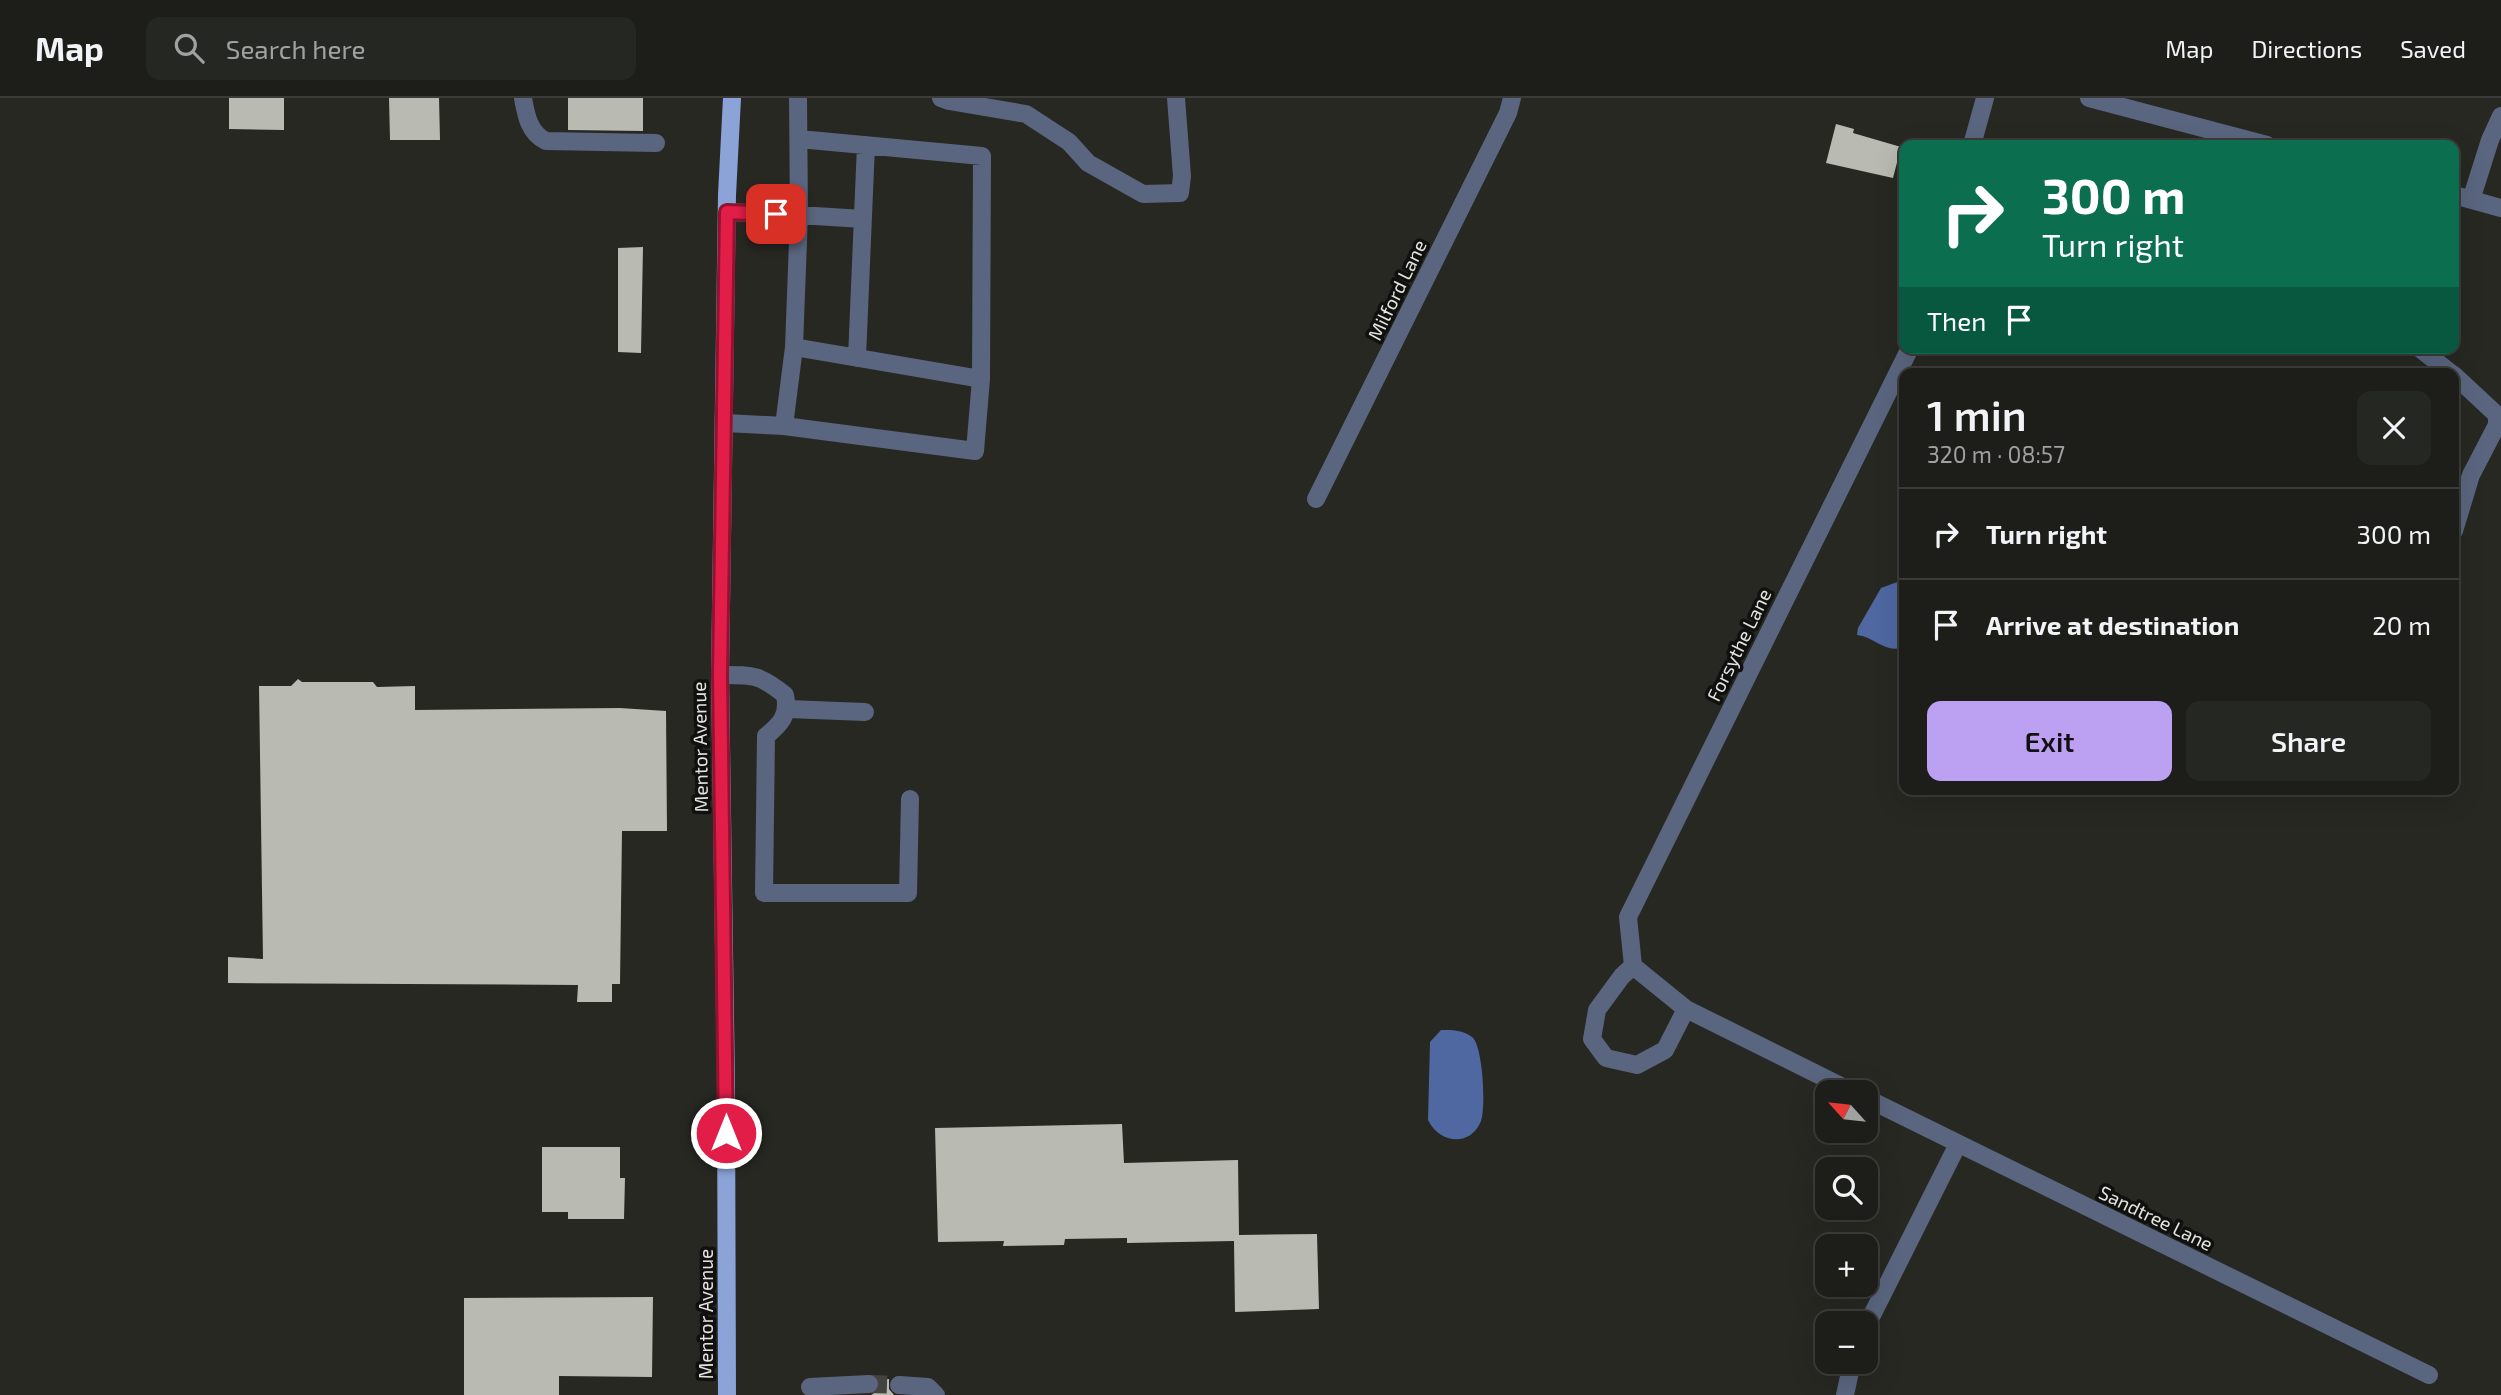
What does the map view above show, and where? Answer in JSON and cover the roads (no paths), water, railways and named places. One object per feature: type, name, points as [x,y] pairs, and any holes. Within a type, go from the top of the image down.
[{"type":"main road","name":"Mentor Avenue","points":[[727,1395],[726,1073],[720,675],[727,212],[732,98]]},
{"type":"street","points":[[523,98],[526,117],[538,137],[546,141],[656,143]]},
{"type":"street","points":[[784,426],[794,347],[799,215],[799,98]]},
{"type":"street","points":[[941,98],[948,102],[1026,114],[1069,142],[1088,163],[1143,194],[1180,193],[1182,176],[1176,98]]},
{"type":"street","name":"Milford Lane","points":[[1316,499],[1508,113],[1512,98]]},
{"type":"street","points":[[1973,140],[1985,98]]},
{"type":"street","points":[[2089,98],[2248,140]]},
{"type":"street","points":[[2501,116],[2462,197],[2501,208]]},
{"type":"street","points":[[725,423],[784,426],[975,451],[981,379],[982,156],[799,139]]},
{"type":"street","points":[[857,358],[866,145]]},
{"type":"street","points":[[727,212],[863,219]]},
{"type":"street","points":[[794,347],[981,379]]},
{"type":"street","points":[[2427,354],[2444,368]]},
{"type":"street","name":"Forsythe Lane","points":[[1633,966],[1628,917],[1899,370]]},
{"type":"street","points":[[2459,380],[2497,415],[2497,425],[2471,475],[2459,515]]},
{"type":"street","points":[[720,675],[751,675],[767,680],[785,695],[788,709],[782,721],[766,736],[764,893],[908,893],[910,799]]},
{"type":"street","points":[[788,709],[865,712]]},
{"type":"street","points":[[1686,1009],[1665,1051],[1636,1065],[1606,1058],[1592,1039],[1597,1010],[1622,976],[1633,966],[1686,1009],[1829,1080]]},
{"type":"street","name":"Sandtree Lane","points":[[1878,1104],[2428,1375]]},
{"type":"street","points":[[1874,1311],[1958,1144]]},
{"type":"street","points":[[1845,1395],[1849,1374]]},
{"type":"street","points":[[810,1387],[869,1384]]},
{"type":"street","points":[[899,1385],[928,1387],[936,1395]]},
{"type":"water","points":[[1899,581],[1897,649],[1857,635],[1858,628],[1881,588]]},
{"type":"water","points":[[1441,1030],[1469,1035],[1476,1042],[1479,1052],[1483,1077],[1481,1121],[1476,1130],[1462,1139],[1447,1138],[1439,1134],[1428,1120],[1430,1042]]},
{"type":"tunnel","points":[[869,1384],[899,1385]]}]
